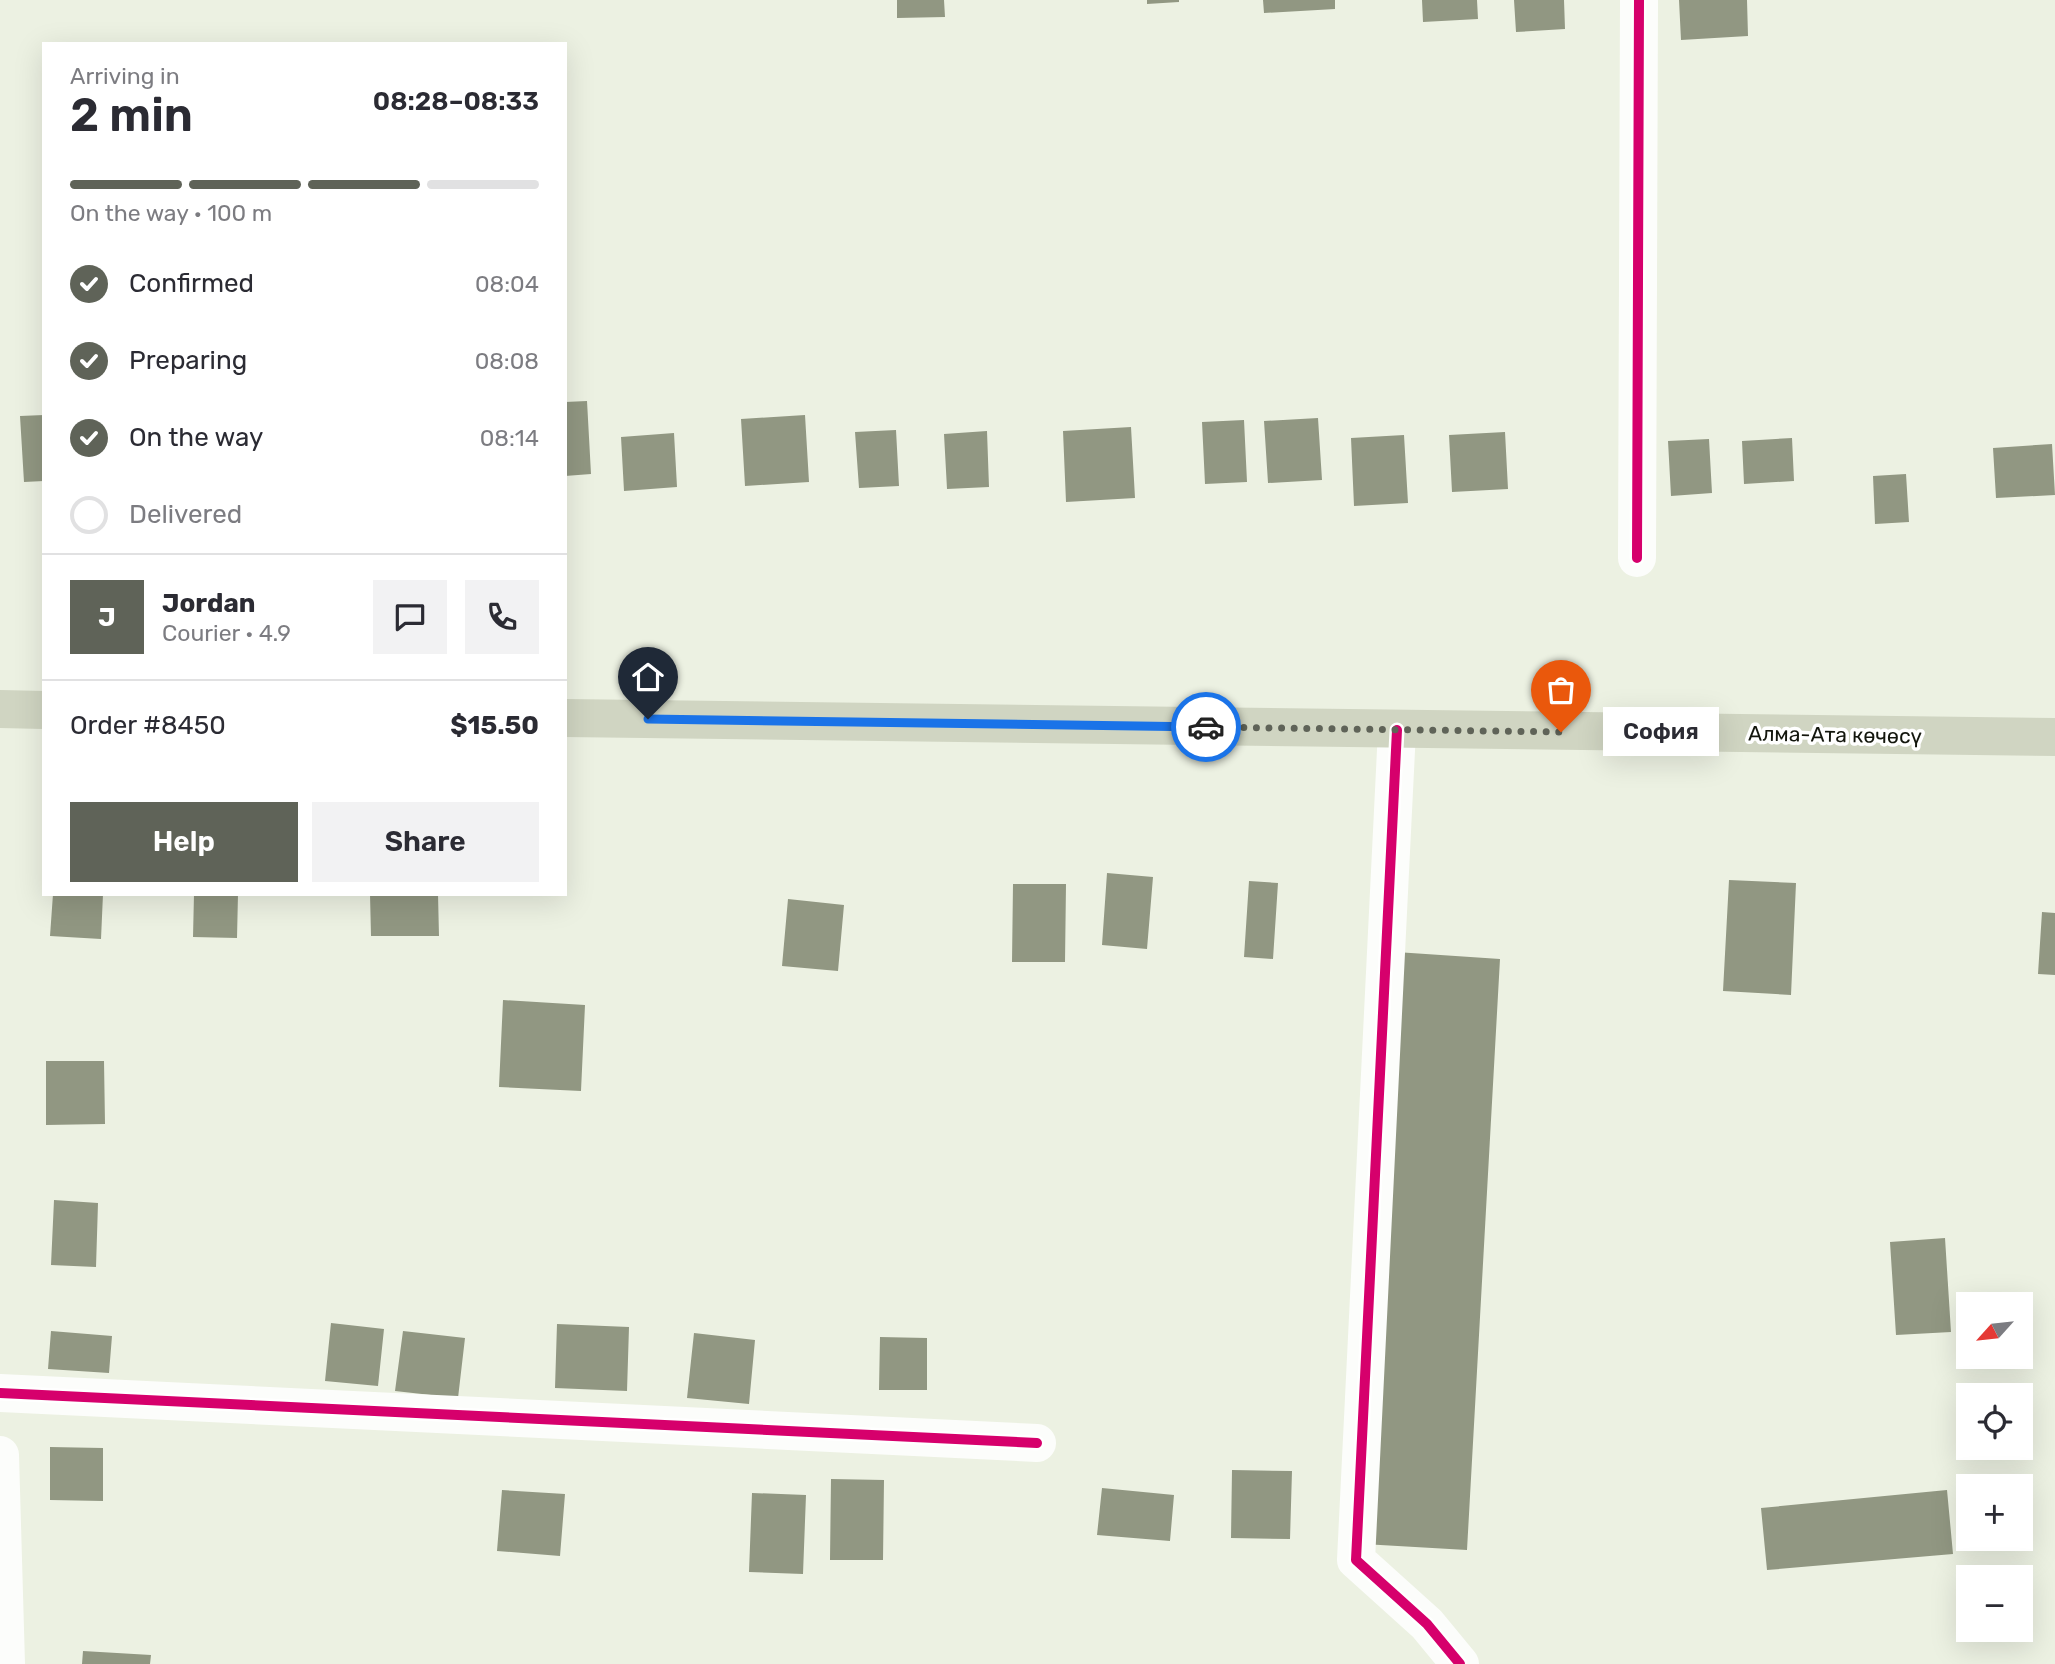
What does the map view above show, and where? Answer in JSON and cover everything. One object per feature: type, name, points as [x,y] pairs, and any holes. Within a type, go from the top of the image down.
[{"type":"highway","points":[[0,709],[42,710]]},
{"type":"highway","name":"Алма-Ата көчөсү","points":[[567,718],[2055,737]]},
{"type":"street","points":[[1637,558],[1639,0]]},
{"type":"street","points":[[1397,730],[1356,1560],[1427,1623],[1460,1664]]},
{"type":"street","points":[[0,1393],[1037,1443]]},
{"type":"street","points":[[0,1455],[6,1664]]},
{"type":"building","points":[[897,0],[944,0],[945,17],[897,18]]},
{"type":"building","points":[[1147,0],[1179,0],[1179,2],[1147,4]]},
{"type":"building","points":[[1263,0],[1335,0],[1335,9],[1264,13]]},
{"type":"building","points":[[1422,0],[1477,0],[1478,19],[1423,22]]},
{"type":"building","points":[[1514,0],[1564,0],[1565,29],[1516,32]]},
{"type":"building","points":[[1679,0],[1747,0],[1748,36],[1681,40]]},
{"type":"building","points":[[587,401],[591,474],[567,476],[567,402]]},
{"type":"building","points":[[42,415],[42,481],[24,482],[20,416]]},
{"type":"building","points":[[805,415],[809,482],[745,486],[741,419]]},
{"type":"building","points":[[1318,418],[1322,480],[1268,483],[1264,421]]},
{"type":"building","points":[[1244,420],[1247,482],[1205,484],[1202,422]]},
{"type":"building","points":[[1131,427],[1135,498],[1066,502],[1063,431]]},
{"type":"building","points":[[896,430],[899,486],[859,488],[855,432]]},
{"type":"building","points":[[987,431],[989,487],[947,489],[944,434]]},
{"type":"building","points":[[1505,432],[1508,489],[1452,492],[1449,435]]},
{"type":"building","points":[[674,433],[677,487],[624,491],[621,437]]},
{"type":"building","points":[[1404,435],[1408,503],[1354,506],[1351,438]]},
{"type":"building","points":[[1792,438],[1794,481],[1744,484],[1742,441]]},
{"type":"building","points":[[1709,439],[1712,493],[1671,496],[1668,441]]},
{"type":"building","points":[[2052,444],[2055,495],[1996,498],[1993,448]]},
{"type":"building","points":[[1906,474],[1909,522],[1875,524],[1873,476]]},
{"type":"building","points":[[1107,873],[1153,877],[1147,949],[1102,945]]},
{"type":"building","points":[[1729,880],[1796,883],[1791,995],[1723,991]]},
{"type":"building","points":[[1249,881],[1278,883],[1273,959],[1244,957]]},
{"type":"building","points":[[1013,884],[1066,884],[1065,962],[1012,962]]},
{"type":"building","points":[[53,896],[103,896],[101,939],[50,936]]},
{"type":"building","points":[[194,896],[238,896],[237,938],[193,937]]},
{"type":"building","points":[[370,896],[438,896],[439,936],[371,936]]},
{"type":"building","points":[[788,899],[844,905],[838,971],[782,966]]},
{"type":"building","points":[[2042,912],[2055,913],[2055,975],[2038,974]]},
{"type":"building","points":[[1396,952],[1500,959],[1467,1550],[1363,1544]]},
{"type":"building","points":[[503,1000],[585,1005],[581,1091],[499,1087]]},
{"type":"building","points":[[46,1061],[104,1061],[105,1124],[46,1125]]},
{"type":"building","points":[[54,1200],[98,1203],[96,1267],[51,1265]]},
{"type":"building","points":[[1945,1238],[1951,1332],[1896,1335],[1890,1242]]},
{"type":"building","points":[[331,1323],[384,1329],[378,1386],[325,1381]]},
{"type":"building","points":[[557,1324],[629,1327],[627,1391],[555,1388]]},
{"type":"building","points":[[51,1331],[112,1336],[109,1373],[48,1369]]},
{"type":"building","points":[[403,1331],[465,1338],[458,1398],[395,1391]]},
{"type":"building","points":[[694,1333],[755,1340],[749,1404],[687,1398]]},
{"type":"building","points":[[880,1337],[927,1338],[927,1390],[879,1390]]},
{"type":"building","points":[[50,1447],[103,1448],[103,1501],[50,1500]]},
{"type":"building","points":[[1232,1470],[1292,1471],[1290,1539],[1231,1538]]},
{"type":"building","points":[[831,1479],[884,1480],[883,1560],[830,1560]]},
{"type":"building","points":[[1102,1488],[1174,1495],[1170,1541],[1097,1535]]},
{"type":"building","points":[[502,1490],[565,1494],[560,1556],[497,1551]]},
{"type":"building","points":[[1947,1490],[1953,1554],[1767,1570],[1761,1508]]},
{"type":"building","points":[[752,1493],[806,1495],[803,1574],[749,1572]]},
{"type":"building","points":[[83,1651],[151,1655],[150,1664],[82,1664]]},
{"type":"cycle path","points":[[1637,558],[1639,0]]},
{"type":"cycle path","points":[[1397,730],[1356,1560],[1427,1624],[1460,1664]]},
{"type":"cycle path","points":[[0,1393],[1037,1443]]},
{"type":"way so far","points":[[1206,727],[1561,732]]},
{"type":"place","name":"София","points":[[1561,732]]},
{"type":"route","points":[[648,719],[1206,727]]}]
